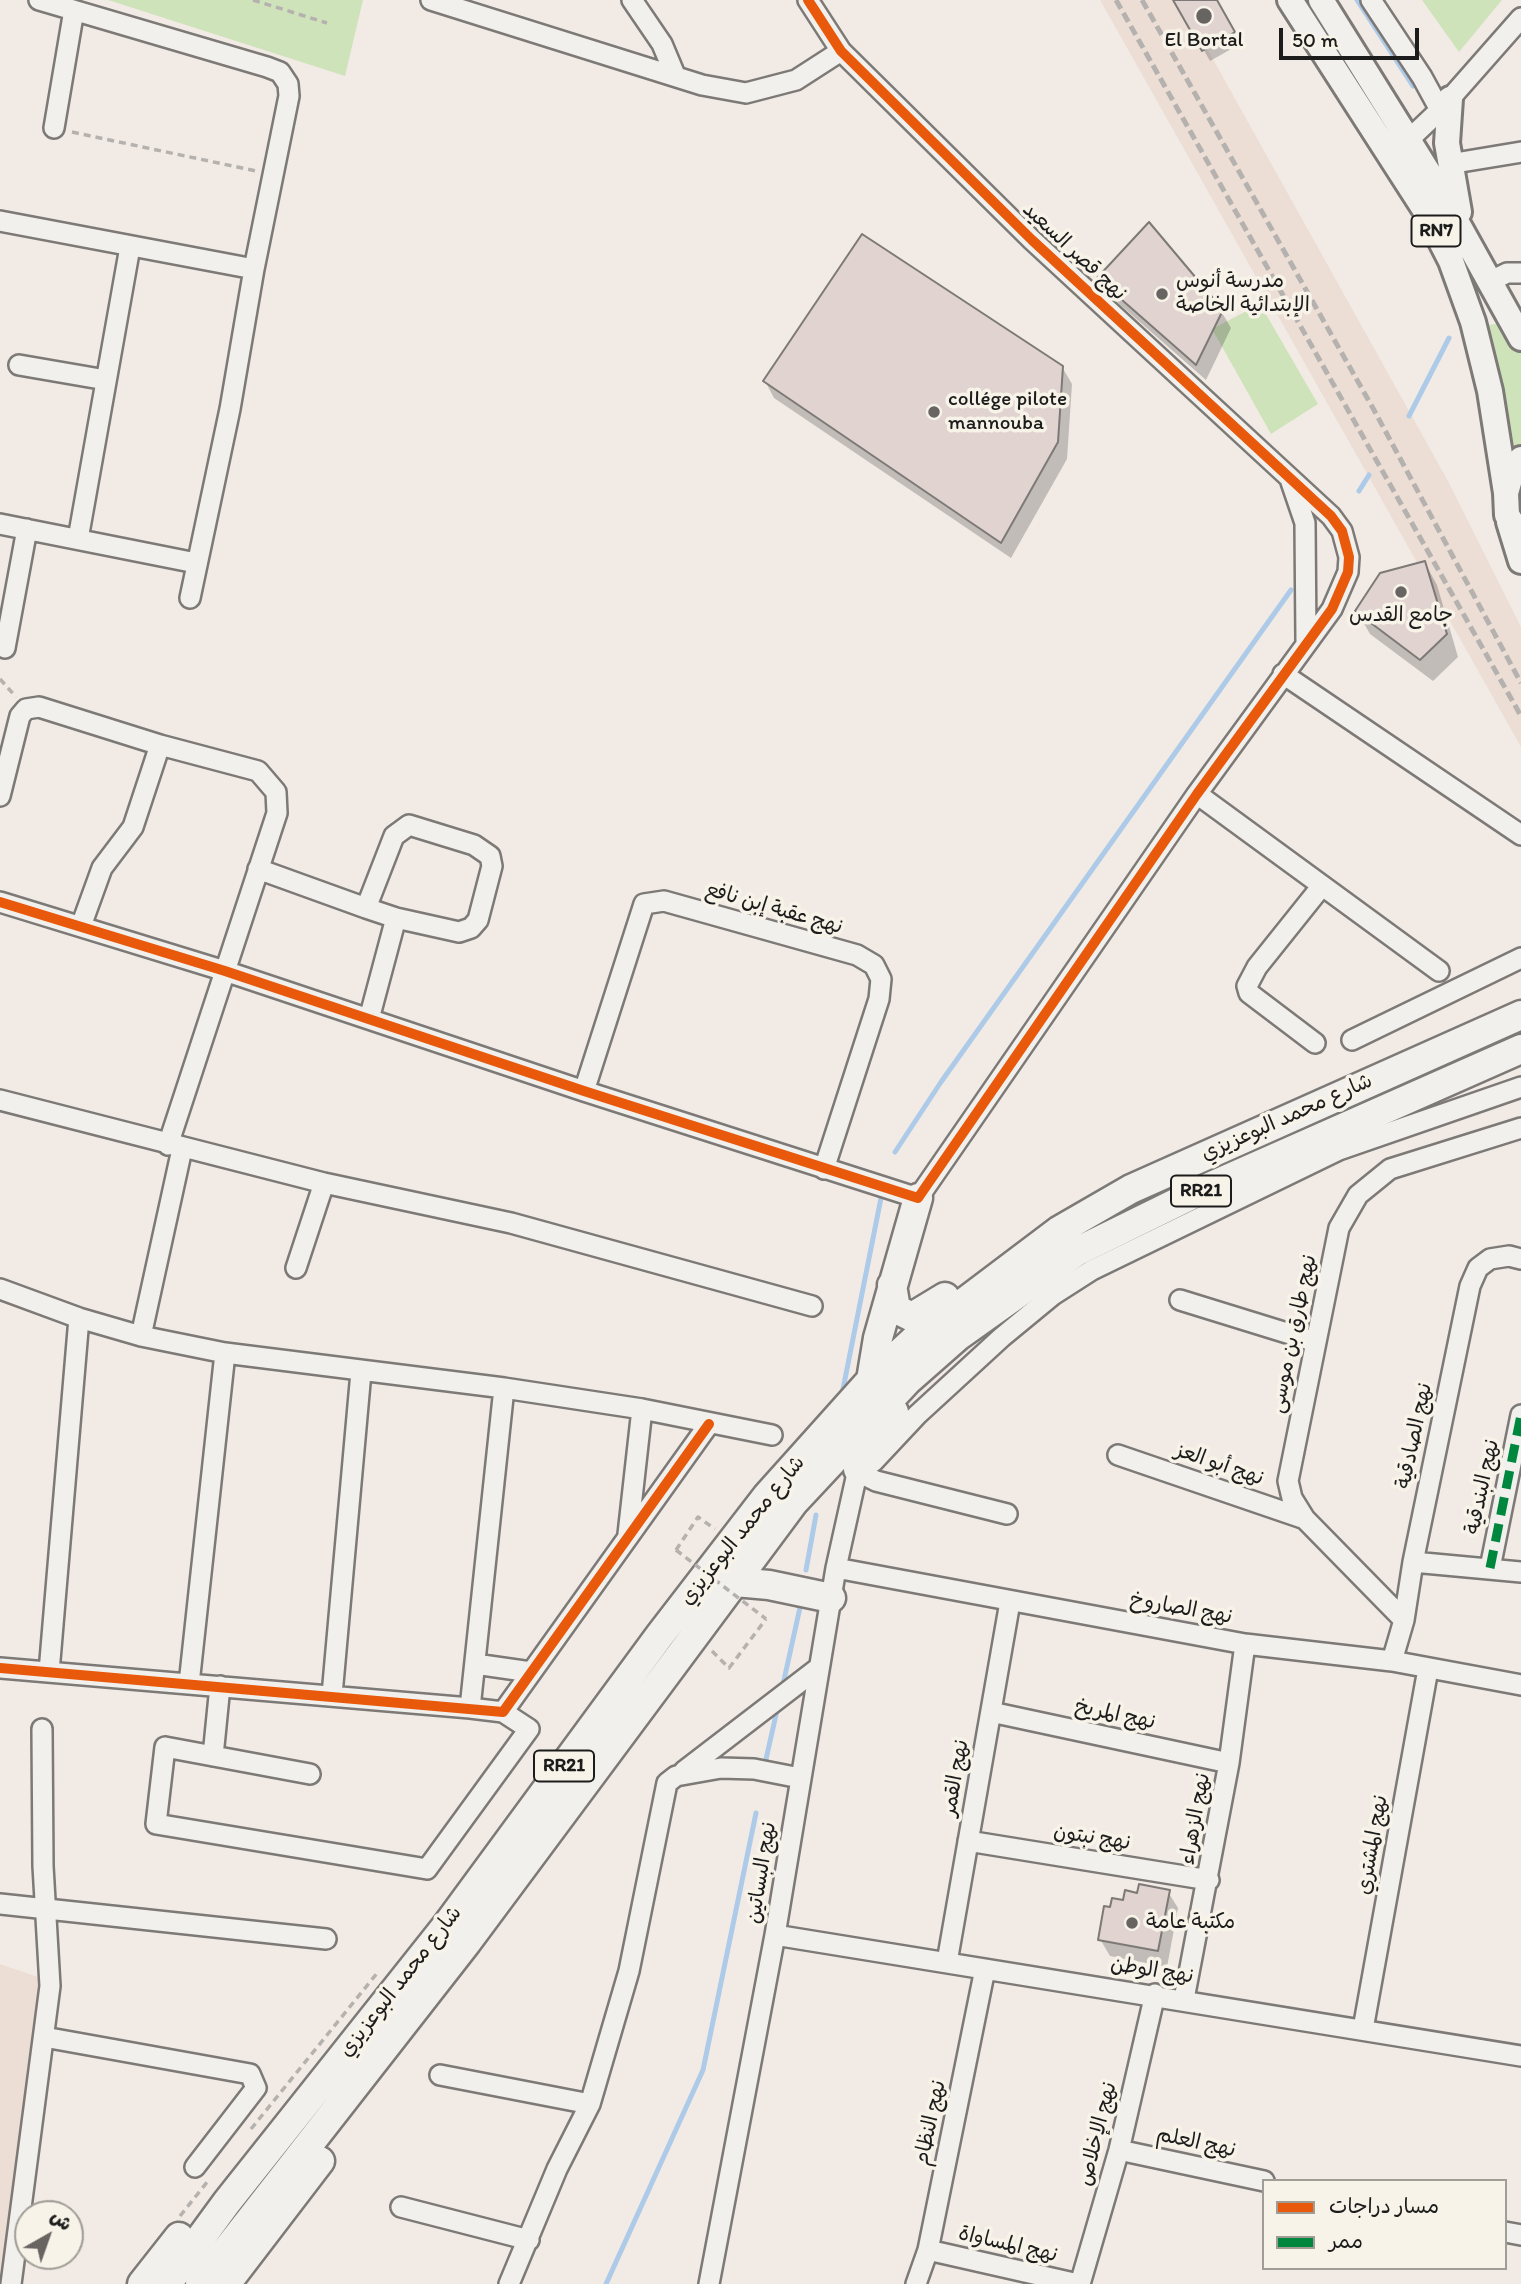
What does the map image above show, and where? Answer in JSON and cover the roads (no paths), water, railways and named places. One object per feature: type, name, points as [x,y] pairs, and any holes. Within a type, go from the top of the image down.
[{"type":"highway","name":"شارع محمد البوعزيزي","points":[[200,2284],[257,2210],[457,1933],[660,1635],[767,1496],[871,1380],[914,1341],[1060,1230],[1130,1189],[1521,1015]]},
{"type":"highway","name":"شارع محمد البوعزيزي","points":[[167,2284],[227,2202],[748,1591],[794,1502],[908,1380],[958,1336],[1076,1252],[1200,1191],[1521,1049]]},
{"type":"highway","points":[[871,1380],[892,1284],[918,1198]]},
{"type":"highway","points":[[892,1284],[896,1308],[902,1314],[917,1316],[986,1269],[1060,1230]]},
{"type":"highway","points":[[859,1474],[888,1419],[958,1336]]},
{"type":"highway","points":[[748,1591],[831,1598]]},
{"type":"highway","name":"RR21","points":[[142,2284],[324,2051],[401,1964],[457,1933]]},
{"type":"highway","name":"RR21","points":[[226,2284],[376,2086],[427,2012],[457,1933]]},
{"type":"main road","name":"RN7","points":[[1290,0],[1463,233],[1521,338]]},
{"type":"main road","name":"RN7","points":[[1321,0],[1400,148],[1425,210],[1451,261],[1473,322],[1490,391],[1506,504],[1521,561]]},
{"type":"main road","points":[[1445,104],[1449,164],[1463,233]]},
{"type":"main road","points":[[1506,504],[1512,472],[1521,459]]},
{"type":"main road","name":"RN7","points":[[1506,504],[1521,537]]},
{"type":"street","points":[[39,0],[280,72],[288,84],[289,96],[254,269],[230,409],[190,598]]},
{"type":"street","points":[[431,0],[724,90],[746,93],[796,80],[841,51]]},
{"type":"street","points":[[632,0],[662,44],[675,75]]},
{"type":"street","name":"نهج قصر السعيد","points":[[808,0],[841,51],[1032,240],[1331,516],[1342,531],[1349,557],[1349,572],[1332,609],[1197,794],[918,1198]]},
{"type":"street","points":[[1371,0],[1422,77],[1445,104]]},
{"type":"street","points":[[54,128],[74,10]]},
{"type":"street","points":[[1400,148],[1445,104],[1521,18]]},
{"type":"street","points":[[1449,164],[1521,152]]},
{"type":"street","points":[[0,221],[254,269]]},
{"type":"street","points":[[78,540],[130,247]]},
{"type":"street","points":[[1489,282],[1507,272],[1521,273]]},
{"type":"street","points":[[19,365],[106,380]]},
{"type":"street","points":[[1288,475],[1305,523],[1306,642]]},
{"type":"street","points":[[0,524],[196,563]]},
{"type":"street","points":[[5,648],[27,529]]},
{"type":"street","points":[[1283,674],[1521,835]]},
{"type":"street","points":[[0,796],[5,787],[13,733],[20,716],[26,709],[39,707],[160,745],[258,771],[269,779],[276,792],[277,813],[225,971],[175,1147],[141,1336]]},
{"type":"street","points":[[81,926],[102,868],[133,827],[160,745]]},
{"type":"street","points":[[1197,794],[1439,971]]},
{"type":"street","points":[[258,869],[366,908],[396,918],[459,932],[471,928],[482,909],[492,866],[490,856],[474,845],[408,825],[394,836],[366,908]]},
{"type":"street","points":[[1315,1042],[1249,993],[1247,986],[1264,958],[1321,887]]},
{"type":"street","name":"نهج عقبة إبن نافع","points":[[584,1091],[644,904],[664,901],[857,956],[874,965],[881,979],[879,999],[824,1169]]},
{"type":"street","points":[[0,902],[225,971],[584,1091],[918,1198]]},
{"type":"street","points":[[369,1019],[396,918]]},
{"type":"street","points":[[1352,1040],[1521,958]]},
{"type":"street","points":[[1007,1514],[876,1482],[859,1474],[917,1415],[1002,1337],[1052,1295],[1092,1270],[1339,1150],[1521,1087]]},
{"type":"street","points":[[0,1100],[175,1147],[324,1183],[511,1223],[812,1306]]},
{"type":"street","name":"نهج طارق بن موسى","points":[[1404,1620],[1305,1519],[1292,1498],[1288,1481],[1339,1228],[1358,1195],[1390,1169],[1521,1128]]},
{"type":"street","points":[[296,1268],[324,1183]]},
{"type":"street","name":"نهج الصادقية","points":[[1392,1661],[1404,1620],[1413,1562],[1470,1286],[1478,1268],[1490,1259],[1509,1256],[1521,1259]]},
{"type":"street","points":[[0,1289],[79,1318],[141,1336],[225,1353],[505,1388],[642,1409],[772,1435]]},
{"type":"street","points":[[1180,1300],[1316,1342]]},
{"type":"street","points":[[49,1672],[79,1318]]},
{"type":"street","points":[[189,1684],[225,1353]]},
{"type":"street","points":[[331,1695],[361,1372]]},
{"type":"street","points":[[470,1708],[505,1388]]},
{"type":"street","points":[[628,1535],[642,1409]]},
{"type":"street","name":"نهج البندقية","points":[[1490,1569],[1521,1415]]},
{"type":"street","points":[[503,1712],[709,1424]]},
{"type":"street","name":"نهج أبو العز","points":[[1118,1455],[1305,1519]]},
{"type":"street","name":"نهج البساتين","points":[[709,2284],[775,1935],[835,1568],[859,1474]]},
{"type":"street","points":[[1413,1562],[1521,1572]]},
{"type":"street","name":"نهج الصاروخ","points":[[835,1568],[1245,1644],[1392,1661],[1521,1685]]},
{"type":"street","name":"نهج القمر","points":[[947,1962],[1010,1602]]},
{"type":"street","name":"نهج الزهراء","points":[[1184,1999],[1209,1880],[1229,1763],[1245,1644]]},
{"type":"street","points":[[475,1664],[531,1672]]},
{"type":"street","points":[[0,1668],[470,1708],[503,1712],[530,1729],[427,1870],[156,1824],[165,1747],[310,1774]]},
{"type":"street","name":"نهج المشتري","points":[[1363,2029],[1428,1669]]},
{"type":"street","points":[[509,2284],[557,2169],[590,2104],[629,1971],[663,1795],[670,1779],[817,1670]]},
{"type":"street","points":[[213,1756],[220,1686]]},
{"type":"street","name":"نهج المريخ","points":[[991,1712],[1229,1763]]},
{"type":"street","points":[[10,2284],[50,1986],[42,1728]]},
{"type":"street","points":[[676,1776],[721,1768],[754,1769],[800,1778]]},
{"type":"street","name":"نهج نبتون","points":[[968,1841],[1209,1880]]},
{"type":"street","points":[[0,1904],[326,1939]]},
{"type":"street","name":"نهج الوطن","points":[[775,1935],[1155,1994],[1521,2056]]},
{"type":"street","name":"نهج النظام","points":[[916,2284],[928,2250],[985,1969]]},
{"type":"street","name":"نهج الإخلاص","points":[[1079,2284],[1119,2150],[1155,1994]]},
{"type":"street","points":[[44,2037],[250,2074],[256,2088],[195,2167]]},
{"type":"street","points":[[440,2075],[590,2104]]},
{"type":"street","name":"نهج العلم","points":[[1119,2150],[1262,2181]]},
{"type":"street","points":[[401,2207],[528,2240]]},
{"type":"street","name":"نهج المساواة","points":[[928,2250],[1079,2284]]},
{"type":"waterway","points":[[1357,0],[1413,86]]},
{"type":"waterway","points":[[1409,416],[1449,338]]},
{"type":"waterway","points":[[1359,491],[1369,475]]},
{"type":"waterway","points":[[895,1152],[941,1082],[1291,590]]},
{"type":"waterway","points":[[842,1394],[882,1193]]},
{"type":"waterway","points":[[806,1570],[816,1515]]},
{"type":"waterway","points":[[782,1689],[801,1603]]},
{"type":"waterway","points":[[764,1768],[778,1706]]},
{"type":"waterway","points":[[606,2284],[703,2070],[756,1813]]},
{"type":"railway","points":[[1116,0],[1521,716]]},
{"type":"railway","points":[[1142,0],[1374,410],[1521,683]]},
{"type":"place","name":"El Bortal","points":[[1204,16]]},
{"type":"place","name":"مدرسة أنوس الإبتدائية الخاصة","points":[[1162,294]]},
{"type":"place","name":"collége pilote mannouba","points":[[934,412]]},
{"type":"place","name":"جامع القدس","points":[[1401,592]]},
{"type":"place","name":"مكتبة عامة","points":[[1132,1923]]}]
